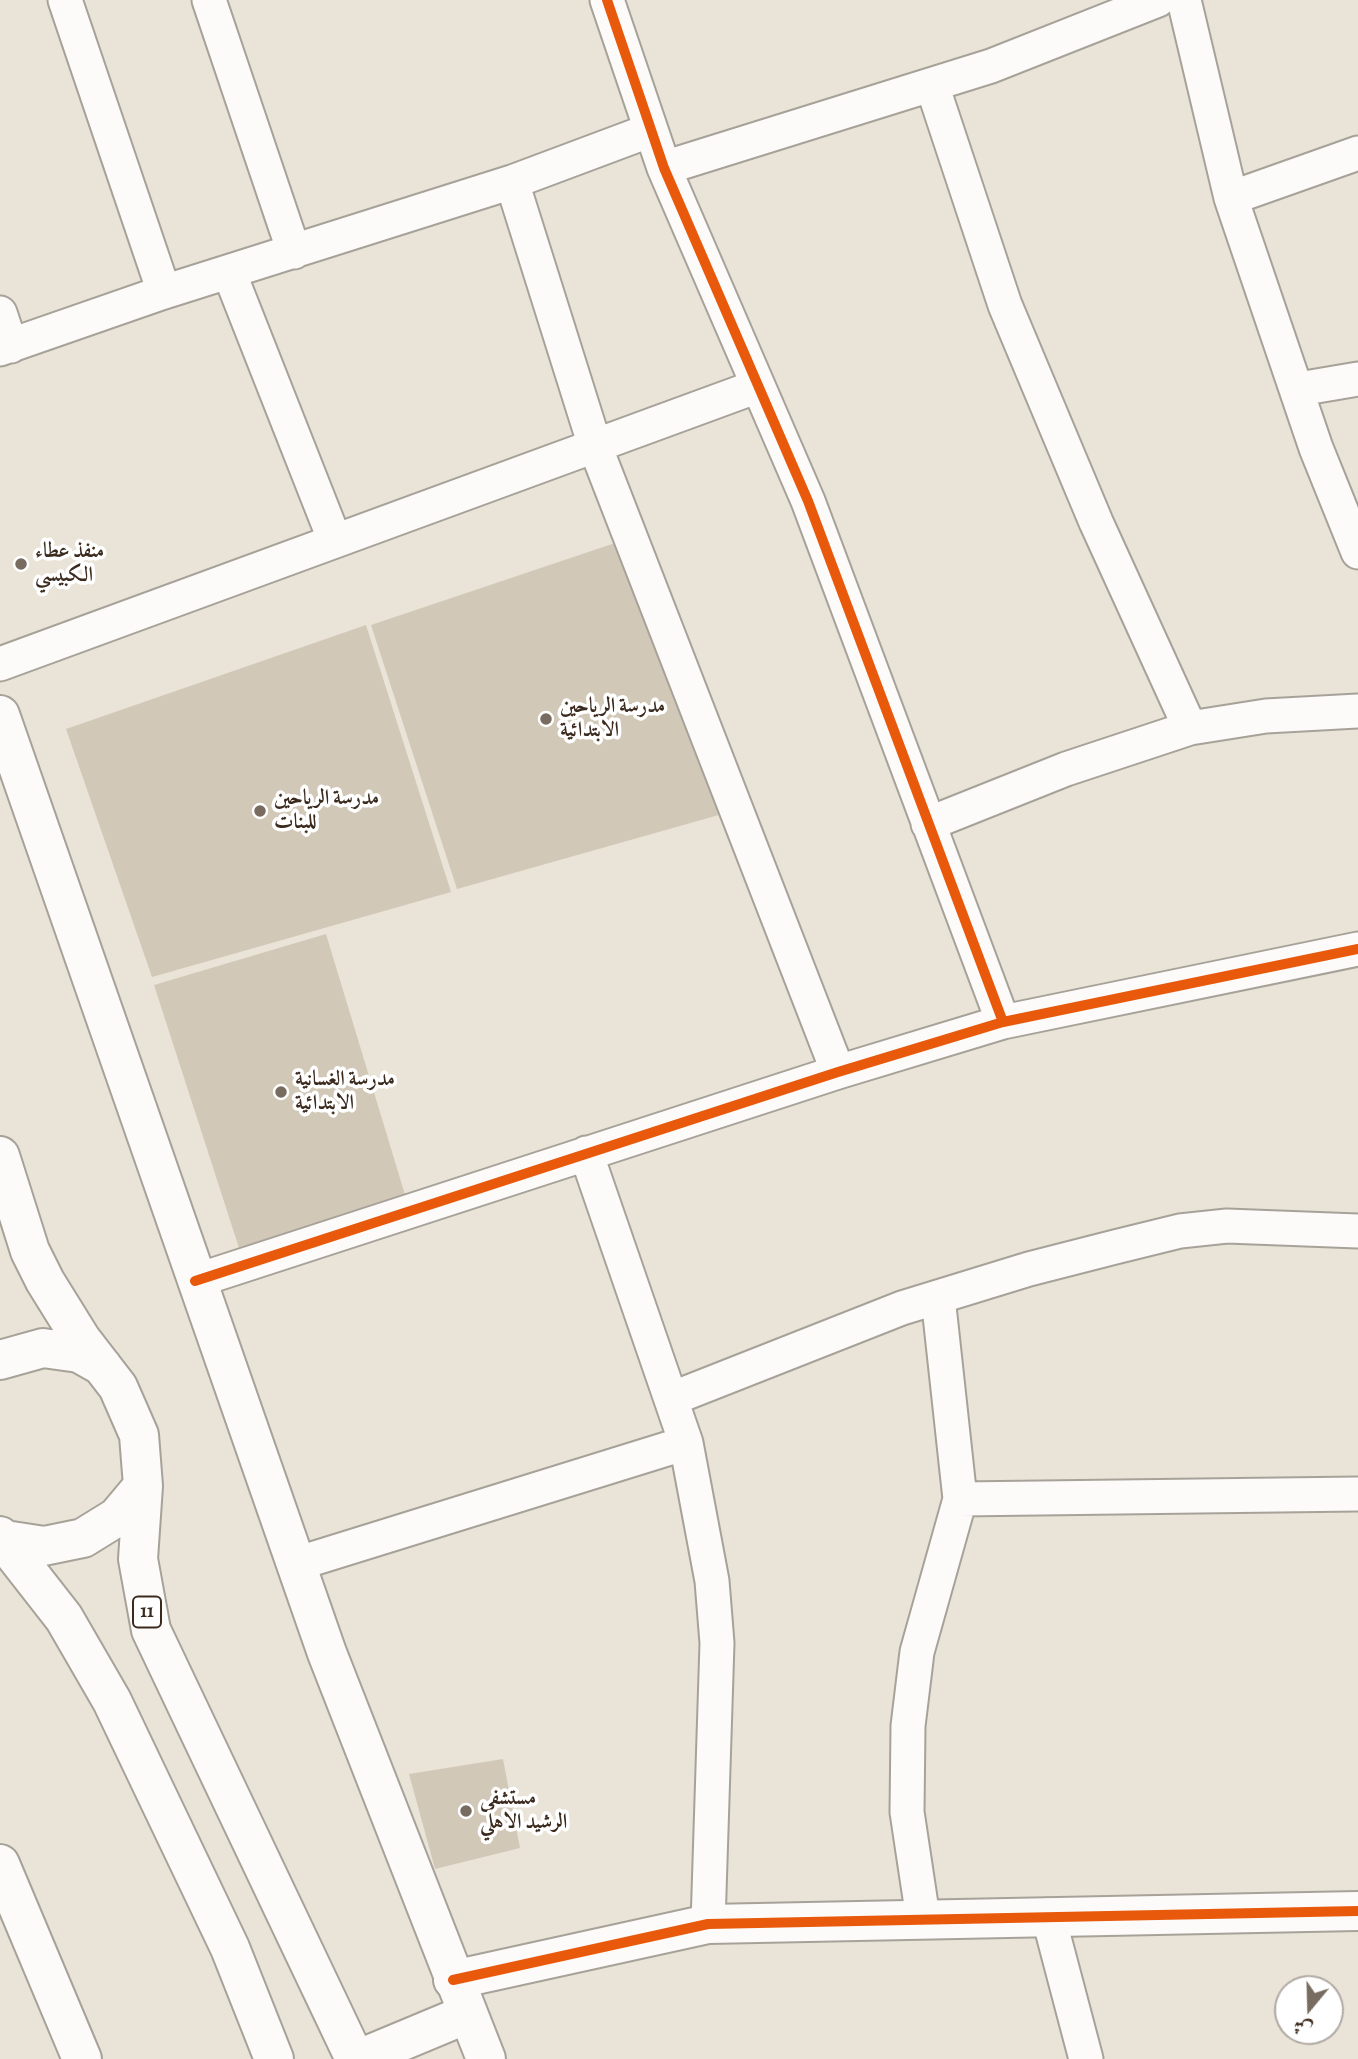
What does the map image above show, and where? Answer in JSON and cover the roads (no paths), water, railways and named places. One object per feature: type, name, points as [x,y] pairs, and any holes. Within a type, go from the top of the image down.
[{"type":"main road","points":[[0,715],[296,1564],[453,1980],[486,2059]]},
{"type":"main road","name":"11","points":[[0,1156],[30,1251],[44,1282],[68,1321],[118,1387],[139,1435],[143,1486],[138,1559],[151,1630],[357,2059]]},
{"type":"main road","points":[[0,1360],[43,1348],[79,1353],[102,1366]]},
{"type":"main road","points":[[3,1538],[44,1546],[83,1538],[117,1517],[143,1486]]},
{"type":"main road","points":[[3,1538],[43,1588],[89,1659],[230,1948],[274,2059]]},
{"type":"main road","points":[[0,1864],[82,2059]]},
{"type":"main road","points":[[453,1980],[708,1924],[1358,1910]]},
{"type":"main road","points":[[230,1948],[245,2059]]},
{"type":"main road","points":[[357,2059],[467,2014]]},
{"type":"street","points":[[65,0],[164,292]]},
{"type":"street","points":[[209,0],[295,252]]},
{"type":"street","points":[[607,0],[664,168],[808,501],[1003,1022]]},
{"type":"street","points":[[664,168],[991,66],[1097,12],[1158,0]]},
{"type":"street","points":[[1184,0],[1231,198],[1316,448],[1358,552]]},
{"type":"street","points":[[932,85],[1004,305],[1096,522],[1190,729]]},
{"type":"street","points":[[0,313],[6,347],[164,292],[512,182],[651,130]]},
{"type":"street","points":[[1231,198],[1358,153]]},
{"type":"street","points":[[512,182],[596,446],[838,1072]]},
{"type":"street","points":[[229,272],[335,541]]},
{"type":"street","points":[[1298,390],[1358,379]]},
{"type":"street","points":[[0,664],[758,386]]},
{"type":"street","points":[[928,824],[1066,769],[1190,729],[1266,716],[1358,711]]},
{"type":"street","points":[[195,1280],[838,1072],[1003,1022],[1358,949]]},
{"type":"street","points":[[586,1153],[686,1443],[712,1581],[717,1643],[708,1924]]},
{"type":"street","points":[[671,1399],[938,1297],[1029,1269],[1180,1231],[1227,1226],[1358,1231]]},
{"type":"street","points":[[923,1919],[908,1812],[908,1726],[917,1652],[960,1499],[938,1297]]},
{"type":"street","points":[[296,1564],[686,1443]]},
{"type":"street","points":[[960,1499],[1358,1494]]},
{"type":"street","points":[[1048,1915],[1086,2059]]},
{"type":"place","name":"منفذ عطاء الكبيسي","points":[[21,564]]},
{"type":"place","name":"مدرسة الرياحين الابتدائية","points":[[546,719]]},
{"type":"place","name":"مدرسة الرياحين للبنات","points":[[260,811]]},
{"type":"place","name":"مدرسة الغسانية الابتدائية","points":[[281,1092]]},
{"type":"place","name":"مستشفى الرشيد الاهلي","points":[[466,1811]]}]
